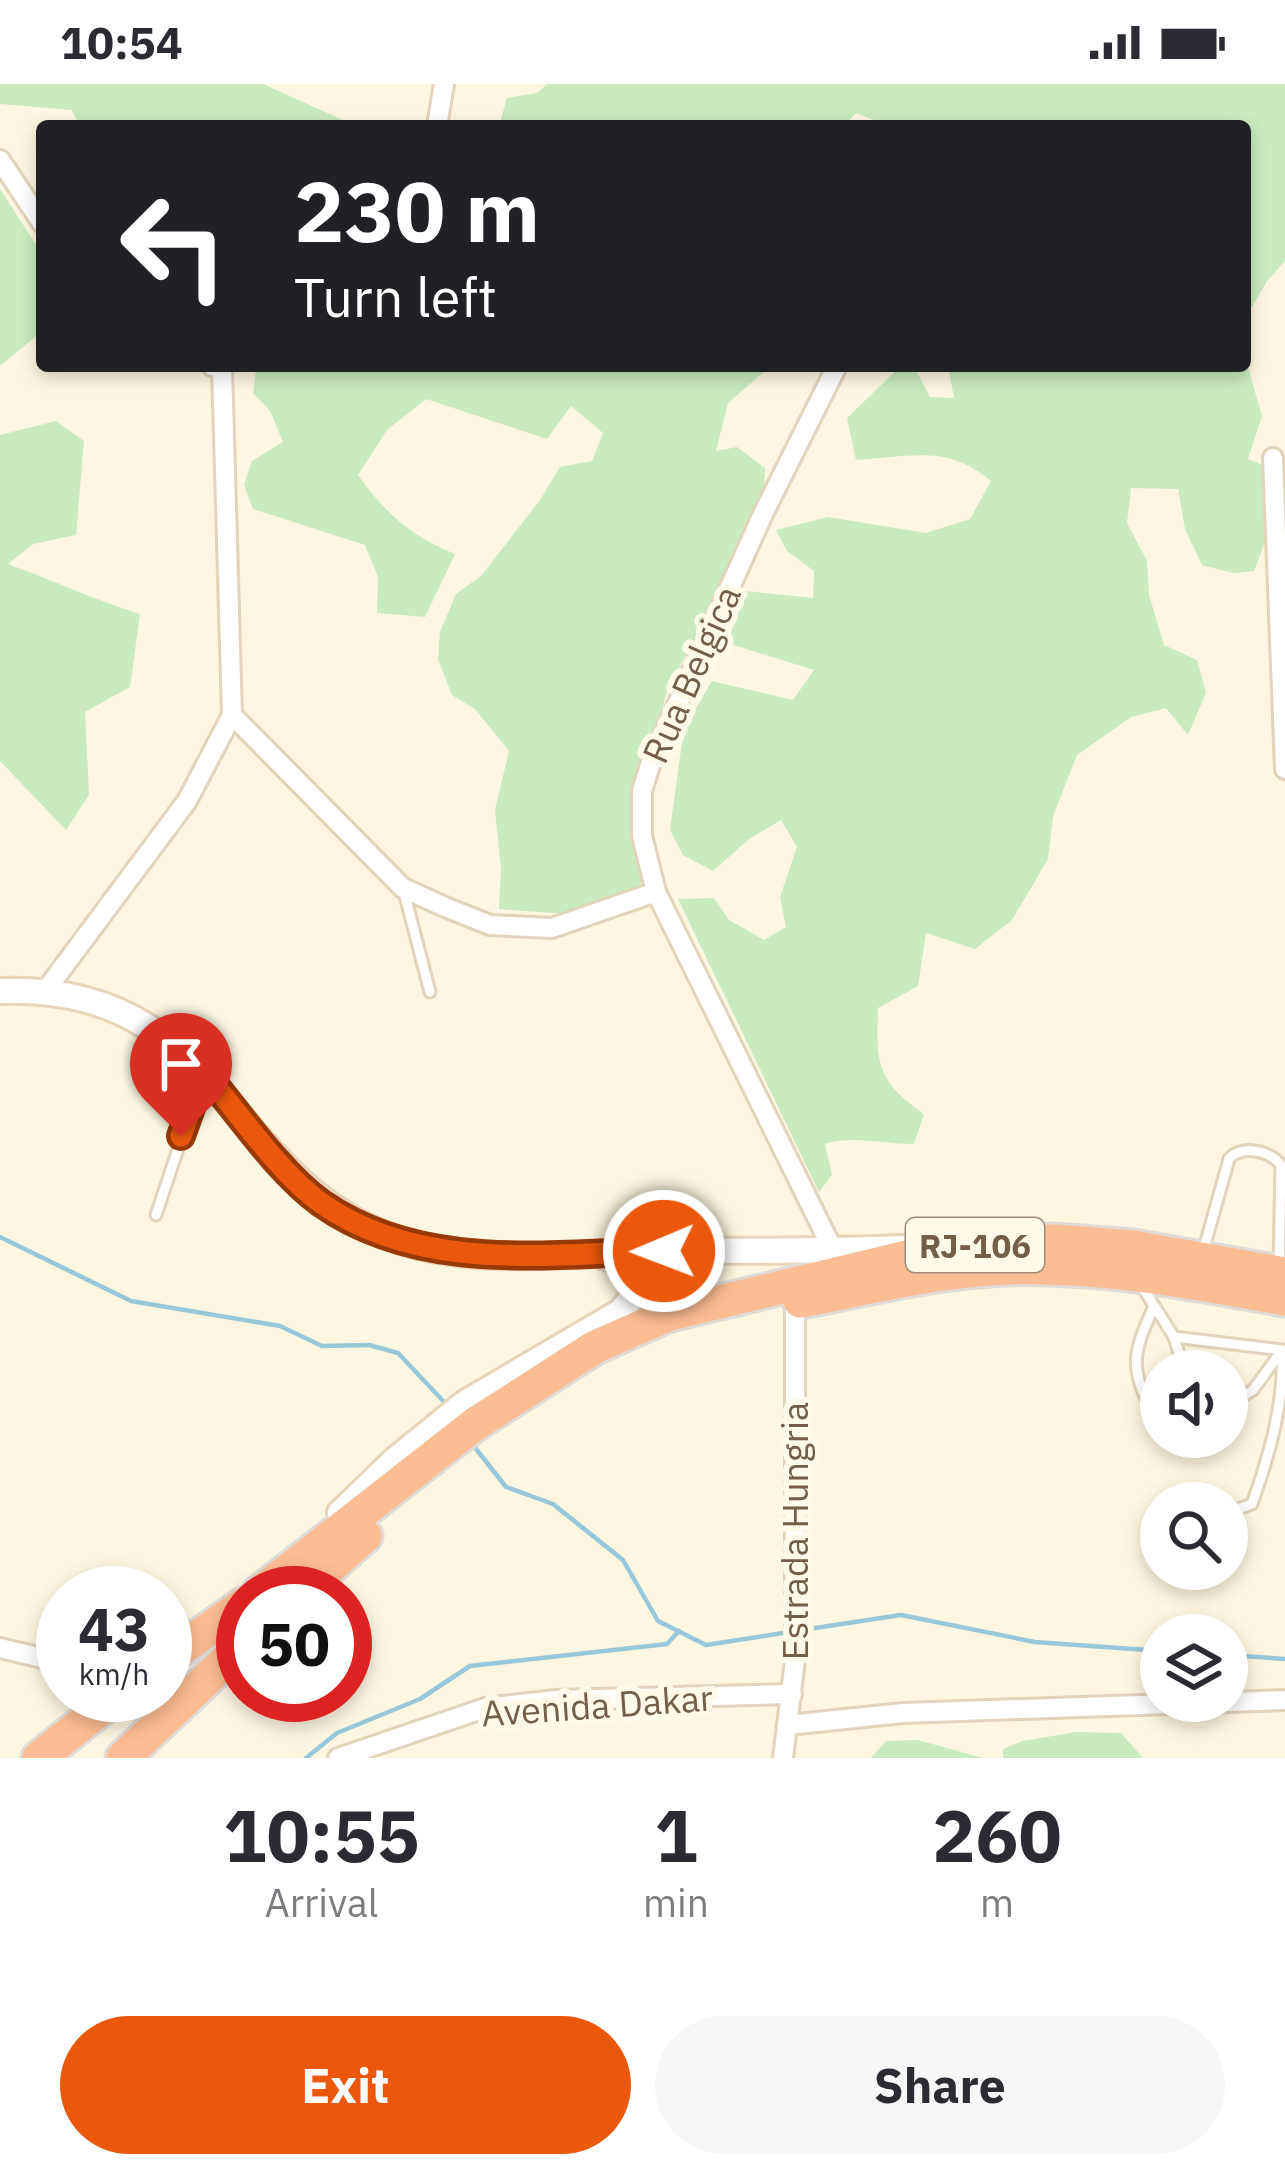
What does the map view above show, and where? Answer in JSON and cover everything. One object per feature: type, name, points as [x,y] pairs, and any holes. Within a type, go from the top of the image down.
[{"type":"highway","name":"RJ-106","points":[[312,1566],[461,1432],[595,1347],[670,1314],[952,1246],[1055,1241],[1201,1258],[1283,1282]]},
{"type":"highway","name":"RJ-106","points":[[461,1432],[648,1344],[795,1302],[951,1273],[1013,1268],[1283,1282]]},
{"type":"highway","points":[[124,1754],[216,1670]]},
{"type":"highway","points":[[39,1758],[83,1722]]},
{"type":"highway","points":[[51,1758],[79,1725]]},
{"type":"main road","points":[[0,992],[87,1000],[155,1030],[204,1072],[322,1204],[383,1235],[452,1252],[952,1246]]},
{"type":"main road","points":[[461,1432],[626,1305],[635,1291],[634,1271],[591,1252]]},
{"type":"street","points":[[438,120],[444,84]]},
{"type":"street","points":[[0,160],[36,214]]},
{"type":"street","points":[[43,994],[187,800],[232,716],[223,372]]},
{"type":"street","name":"Rua Belgica","points":[[833,1250],[656,892],[642,836],[643,791],[650,765],[763,514],[834,372]]},
{"type":"street","points":[[1273,458],[1285,769]]},
{"type":"street","points":[[232,716],[403,888],[490,925],[552,928],[656,892]]},
{"type":"street","name":"Estrada Hungria","points":[[783,1758],[795,1660],[795,1302]]},
{"type":"street","points":[[0,1648],[36,1657]]},
{"type":"street","name":"Avenida Dakar","points":[[338,1758],[485,1708],[556,1700],[792,1694]]},
{"type":"street","points":[[788,1726],[903,1713],[1285,1700]]},
{"type":"lane","points":[[403,888],[430,992]]},
{"type":"lane","points":[[156,1214],[204,1072]]},
{"type":"lane","points":[[1201,1258],[1229,1159],[1246,1150],[1271,1155],[1281,1165],[1283,1282]]},
{"type":"lane","points":[[1135,1275],[1178,1350]]},
{"type":"lane","points":[[1140,1387],[1137,1346],[1154,1306]]},
{"type":"lane","points":[[1174,1337],[1284,1349]]},
{"type":"lane","points":[[1248,1393],[1284,1349]]},
{"type":"lane","points":[[1248,1505],[1258,1488],[1284,1382],[1284,1349]]},
{"type":"green space","points":[[0,84],[263,84],[343,120],[77,120],[72,110],[0,104]]},
{"type":"green space","points":[[547,84],[1285,84],[1285,261],[1251,309],[1251,120],[874,120],[856,113],[849,120],[501,120],[507,98],[537,93]]},
{"type":"green space","points":[[0,189],[36,245],[36,335],[0,366]]},
{"type":"green space","points":[[256,372],[764,372],[728,403],[716,451],[737,447],[765,468],[764,500],[667,692],[639,785],[643,888],[568,914],[499,909],[501,869],[495,810],[509,751],[475,709],[452,695],[438,659],[440,632],[456,594],[481,576],[560,467],[592,461],[603,433],[571,406],[547,439],[426,399],[387,430],[358,475],[400,522],[455,554],[425,617],[377,613],[378,577],[365,545],[253,509],[244,485],[252,461],[283,442],[270,411],[253,393]]},
{"type":"green space","points":[[895,372],[917,372],[930,397],[954,398],[949,372],[1249,372],[1262,416],[1248,459],[1278,471],[1279,505],[1254,571],[1233,573],[1202,565],[1185,529],[1178,489],[1131,488],[1127,523],[1147,561],[1149,595],[1164,645],[1197,660],[1206,693],[1188,735],[1166,708],[1131,717],[1077,755],[1053,816],[1048,859],[1012,920],[975,949],[926,933],[918,986],[878,1008],[882,1069],[896,1091],[924,1114],[914,1144],[856,1140],[825,1144],[832,1175],[819,1192],[678,899],[714,898],[729,920],[764,940],[786,927],[780,897],[797,847],[781,820],[749,839],[713,871],[683,855],[670,830],[684,728],[712,681],[793,700],[814,670],[727,643],[746,591],[813,598],[814,571],[787,551],[776,530],[828,517],[926,533],[970,519],[991,481],[943,457],[856,460],[847,418]]},
{"type":"green space","points":[[56,421],[84,441],[76,535],[33,544],[8,564],[140,614],[130,687],[85,712],[89,795],[66,830],[0,761],[0,435]]},
{"type":"green space","points":[[1076,1732],[1121,1733],[1143,1758],[1003,1758],[1003,1749],[1023,1741]]},
{"type":"green space","points":[[918,1740],[983,1758],[871,1758],[886,1741]]},
{"type":"waterway","points":[[0,1237],[131,1301],[280,1326],[322,1346],[369,1345],[398,1353],[447,1405]]},
{"type":"waterway","points":[[473,1445],[506,1487],[553,1504],[623,1560],[658,1621],[706,1645],[790,1632]]},
{"type":"waterway","points":[[802,1630],[901,1615],[1035,1642],[1140,1650]]},
{"type":"waterway","points":[[306,1758],[337,1733],[420,1699],[470,1666],[667,1644],[679,1631]]},
{"type":"waterway","points":[[1248,1656],[1285,1659]]},
{"type":"route","points":[[181,1136],[204,1072],[300,1184],[322,1204],[383,1235],[452,1252],[664,1251]]}]
